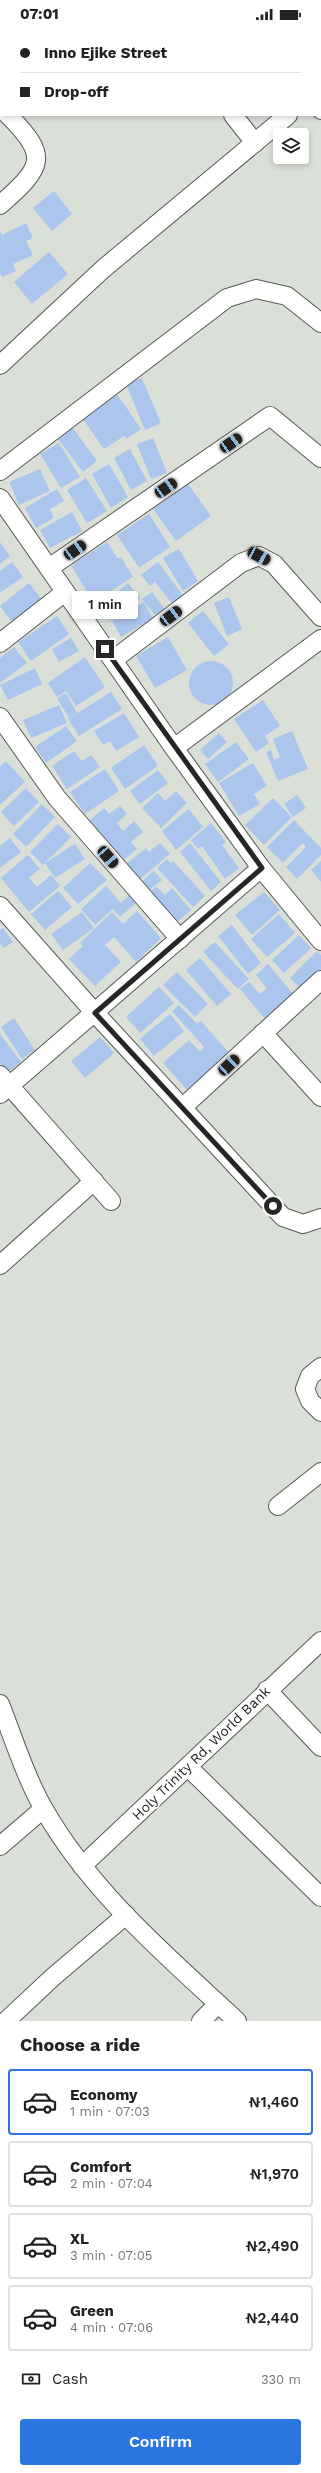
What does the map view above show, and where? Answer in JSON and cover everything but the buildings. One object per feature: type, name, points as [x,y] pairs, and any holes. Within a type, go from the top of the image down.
[{"type":"street","points":[[0,205],[19,188],[36,167],[37,152],[29,136],[9,116]]},
{"type":"street","points":[[234,116],[255,143]]},
{"type":"street","points":[[0,365],[103,269],[287,116]]},
{"type":"street","points":[[0,471],[227,298],[256,289],[287,296],[321,323]]},
{"type":"street","points":[[49,568],[270,416],[321,458]]},
{"type":"street","points":[[0,498],[174,748],[262,868],[319,935]]},
{"type":"street","points":[[113,660],[241,563],[259,556],[274,564],[321,618]]},
{"type":"street","points":[[0,643],[65,592]]},
{"type":"street","points":[[174,748],[321,639]]},
{"type":"street","points":[[0,718],[57,798],[180,939]]},
{"type":"street","points":[[111,1200],[3,1085],[95,1013],[262,868]]},
{"type":"street","points":[[0,906],[95,1013],[283,1217],[303,1224],[321,1218]]},
{"type":"street","points":[[183,1108],[321,980]]},
{"type":"street","points":[[263,1033],[321,1097]]},
{"type":"street","points":[[0,1265],[94,1181]]},
{"type":"street","points":[[321,1367],[310,1376],[305,1389],[310,1401],[321,1412]]},
{"type":"street","points":[[278,1506],[321,1472]]},
{"type":"street","name":"Holy Trinity Rd, World Bank","points":[[82,1866],[188,1767],[266,1690],[321,1640]]},
{"type":"street","points":[[266,1690],[321,1747]]},
{"type":"street","points":[[0,1704],[43,1809],[82,1866],[126,1916],[237,2021]]},
{"type":"street","points":[[188,1767],[321,1897]]},
{"type":"street","points":[[0,1846],[43,1809]]},
{"type":"street","points":[[6,2021],[53,1977],[126,1916]]},
{"type":"street","points":[[201,2021],[218,2004]]},
{"type":"route","points":[[105,649],[174,748],[262,868],[95,1013],[273,1206]]}]
